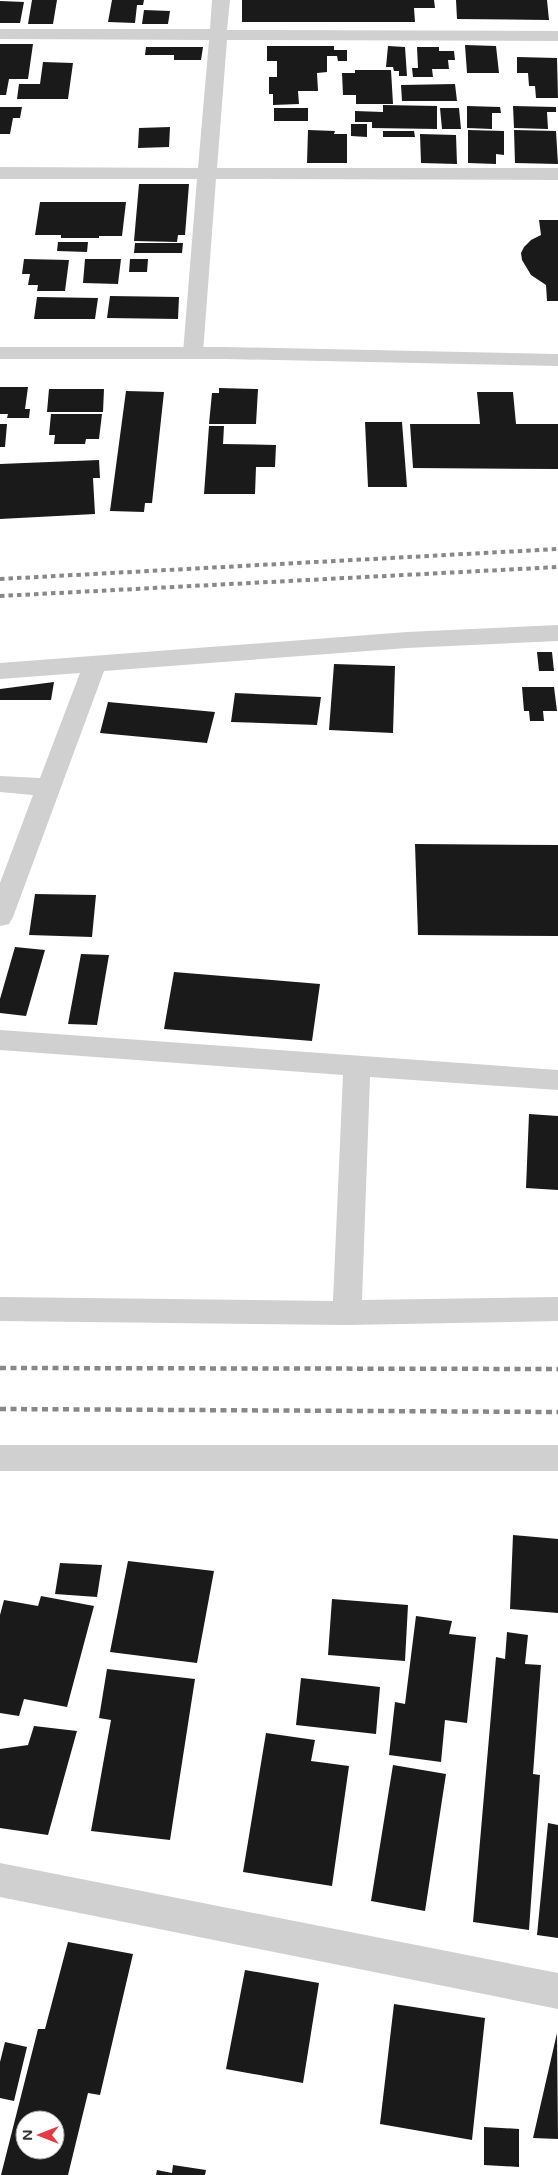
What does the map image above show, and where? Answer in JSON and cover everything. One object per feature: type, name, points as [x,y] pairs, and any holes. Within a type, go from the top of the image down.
[{"type":"street","points":[[193,353],[221,0]]},
{"type":"street","points":[[0,34],[558,36]]},
{"type":"street","points":[[0,173],[558,174]]},
{"type":"street","points":[[0,353],[193,353],[558,360]]},
{"type":"street","points":[[0,671],[397,640],[558,633]]},
{"type":"street","points":[[0,917],[95,663]]},
{"type":"street","points":[[0,784],[49,786]]},
{"type":"street","points":[[0,1040],[558,1080]]},
{"type":"street","points":[[347,1313],[357,1066]]},
{"type":"street","points":[[0,1309],[347,1313],[558,1309]]},
{"type":"street","points":[[0,1458],[558,1458]]},
{"type":"street","points":[[0,1880],[558,1991]]},
{"type":"building","points":[[32,0],[57,0],[53,24],[28,24]]},
{"type":"building","points":[[112,0],[144,0],[143,5],[137,5],[135,23],[108,22]]},
{"type":"building","points":[[242,0],[434,0],[435,8],[414,8],[415,22],[242,22]]},
{"type":"building","points":[[456,0],[547,0],[549,20],[457,19]]},
{"type":"building","points":[[0,1],[24,2],[20,23],[0,23]]},
{"type":"building","points":[[144,10],[170,11],[168,24],[142,24]]},
{"type":"building","points":[[0,44],[33,44],[28,79],[9,79],[6,95],[0,95]]},
{"type":"building","points":[[465,45],[496,46],[499,73],[467,73]]},
{"type":"building","points":[[267,46],[334,46],[334,50],[347,50],[347,61],[338,61],[337,56],[327,56],[327,72],[317,73],[318,91],[298,91],[299,104],[273,105],[273,94],[269,94],[269,77],[277,77],[277,61],[267,61]]},
{"type":"building","points":[[388,46],[405,47],[407,76],[399,76],[399,71],[394,71],[393,67],[386,67]]},
{"type":"building","points":[[146,47],[203,47],[201,60],[174,60],[174,55],[145,55]]},
{"type":"building","points":[[417,47],[439,47],[439,51],[454,51],[455,60],[448,60],[449,69],[432,69],[433,77],[413,77],[412,68],[418,68]]},
{"type":"building","points":[[517,57],[557,58],[558,98],[536,98],[535,86],[529,86],[528,73],[517,73]]},
{"type":"building","points":[[43,62],[73,63],[68,99],[17,99],[19,84],[40,84]]},
{"type":"building","points":[[355,70],[391,70],[393,104],[356,104],[356,95],[343,95],[342,73],[355,73]]},
{"type":"building","points":[[455,84],[457,101],[402,101],[401,85]]},
{"type":"building","points":[[383,105],[437,106],[437,129],[372,128],[372,122],[355,122],[355,111],[383,112]]},
{"type":"building","points":[[467,106],[500,107],[501,113],[492,113],[492,129],[467,128]]},
{"type":"building","points":[[513,106],[556,107],[556,112],[547,112],[548,129],[514,128]]},
{"type":"building","points":[[0,107],[22,107],[20,118],[13,118],[10,134],[0,134]]},
{"type":"building","points":[[274,108],[308,108],[308,121],[274,121]]},
{"type":"building","points":[[440,108],[459,108],[461,129],[442,129]]},
{"type":"building","points":[[351,124],[367,124],[367,137],[351,136]]},
{"type":"building","points":[[170,127],[169,147],[138,148],[139,128]]},
{"type":"building","points":[[308,130],[335,131],[334,134],[347,134],[347,163],[307,163]]},
{"type":"building","points":[[468,130],[504,131],[504,155],[496,154],[496,164],[468,163]]},
{"type":"building","points":[[514,130],[556,131],[558,164],[515,163]]},
{"type":"building","points":[[383,131],[414,131],[415,137],[383,137]]},
{"type":"building","points":[[420,134],[456,135],[457,164],[421,163]]},
{"type":"building","points":[[139,184],[189,184],[185,235],[178,235],[177,242],[134,241]]},
{"type":"building","points":[[40,202],[126,202],[122,236],[61,238],[61,235],[35,235]]},
{"type":"building","points":[[539,220],[558,220],[558,301],[547,301],[546,285],[531,275],[522,260],[521,253],[524,247],[531,240],[541,235]]},
{"type":"building","points":[[58,242],[88,242],[87,252],[57,251]]},
{"type":"building","points":[[135,243],[183,243],[182,253],[134,253]]},
{"type":"building","points":[[24,259],[69,260],[65,291],[37,291],[38,285],[28,285],[30,274],[22,274]]},
{"type":"building","points":[[85,259],[121,259],[118,284],[83,283]]},
{"type":"building","points":[[130,259],[148,259],[147,272],[129,272]]},
{"type":"building","points":[[110,296],[179,297],[178,319],[107,318]]},
{"type":"building","points":[[37,297],[98,298],[95,319],[34,319]]},
{"type":"building","points":[[0,387],[28,387],[25,409],[30,409],[29,418],[7,418],[8,414],[0,414]]},
{"type":"building","points":[[219,388],[258,389],[256,424],[209,424],[212,393],[219,393]]},
{"type":"building","points":[[49,389],[104,389],[103,412],[47,412]]},
{"type":"building","points":[[126,391],[164,392],[152,503],[145,503],[144,512],[110,511]]},
{"type":"building","points":[[477,392],[513,392],[516,424],[558,424],[558,469],[413,468],[410,424],[480,424]]},
{"type":"building","points":[[51,414],[102,414],[99,439],[86,439],[85,444],[54,444],[55,435],[49,435]]},
{"type":"building","points":[[365,422],[402,422],[407,487],[368,487]]},
{"type":"building","points":[[0,424],[7,424],[5,447],[0,447]]},
{"type":"building","points":[[209,426],[224,426],[223,444],[276,445],[275,467],[256,467],[255,494],[204,494]]},
{"type":"building","points":[[99,460],[100,478],[93,478],[95,514],[0,519],[0,464]]},
{"type":"building","points":[[537,652],[552,652],[554,671],[539,671]]},
{"type":"building","points":[[334,664],[395,666],[393,733],[329,730]]},
{"type":"building","points":[[54,682],[51,700],[0,700],[0,689]]},
{"type":"building","points":[[522,687],[554,687],[557,711],[543,711],[544,721],[530,721],[529,711],[524,711]]},
{"type":"building","points":[[235,693],[321,697],[317,725],[231,722]]},
{"type":"building","points":[[108,702],[215,712],[207,743],[100,733]]},
{"type":"building","points":[[415,844],[558,845],[558,936],[418,935]]},
{"type":"building","points":[[35,894],[96,895],[92,937],[29,935]]},
{"type":"building","points":[[15,947],[45,950],[26,1016],[0,1013],[0,999]]},
{"type":"building","points":[[81,954],[109,955],[97,1025],[68,1024]]},
{"type":"building","points":[[174,972],[320,984],[312,1041],[164,1029]]},
{"type":"building","points":[[529,1114],[558,1116],[558,1190],[526,1188]]},
{"type":"building","points":[[513,1535],[558,1539],[558,1613],[510,1609]]},
{"type":"building","points":[[128,1561],[214,1571],[197,1663],[110,1652]]},
{"type":"building","points":[[60,1563],[102,1565],[97,1597],[55,1594]]},
{"type":"building","points":[[41,1596],[94,1606],[67,1707],[24,1699],[19,1716],[0,1713],[0,1615],[4,1600],[38,1606]]},
{"type":"building","points":[[332,1599],[408,1605],[405,1661],[328,1655]]},
{"type":"building","points":[[416,1616],[452,1621],[449,1634],[476,1637],[467,1723],[445,1720],[441,1762],[389,1755],[395,1702],[405,1704]]},
{"type":"building","points":[[507,1632],[528,1635],[525,1664],[541,1665],[533,1774],[540,1775],[529,1930],[473,1922],[496,1657],[505,1659]]},
{"type":"building","points":[[107,1669],[195,1679],[170,1840],[91,1831],[111,1720],[99,1718]]},
{"type":"building","points":[[301,1678],[380,1687],[376,1734],[296,1725]]},
{"type":"building","points":[[34,1726],[77,1731],[48,1835],[0,1828],[0,1749],[28,1745]]},
{"type":"building","points":[[266,1733],[315,1740],[311,1761],[349,1766],[332,1886],[243,1872]]},
{"type":"building","points":[[393,1765],[446,1774],[425,1911],[371,1901]]},
{"type":"building","points":[[548,1823],[558,1825],[558,1938],[537,1935]]},
{"type":"building","points":[[68,1942],[133,1954],[100,2095],[88,2093],[68,2175],[1,2175],[15,2120],[15,2160],[65,2160],[65,2110],[17,2110],[38,2029],[45,2029]]},
{"type":"building","points":[[245,1970],[319,1983],[303,2083],[226,2069]]},
{"type":"building","points":[[394,2004],[485,2018],[472,2140],[380,2124]]},
{"type":"building","points":[[557,2033],[558,2139],[533,2138]]},
{"type":"building","points":[[5,2042],[27,2047],[14,2101],[0,2098],[0,2062]]},
{"type":"building","points":[[484,2127],[519,2129],[519,2167],[484,2165]]},
{"type":"building","points":[[173,2165],[206,2170],[205,2175],[156,2175],[157,2170],[172,2173]]},
{"type":"railway","points":[[0,579],[558,549]]},
{"type":"railway","points":[[0,596],[558,567]]},
{"type":"railway","points":[[0,1368],[558,1369]]},
{"type":"railway","points":[[0,1409],[558,1412]]}]
